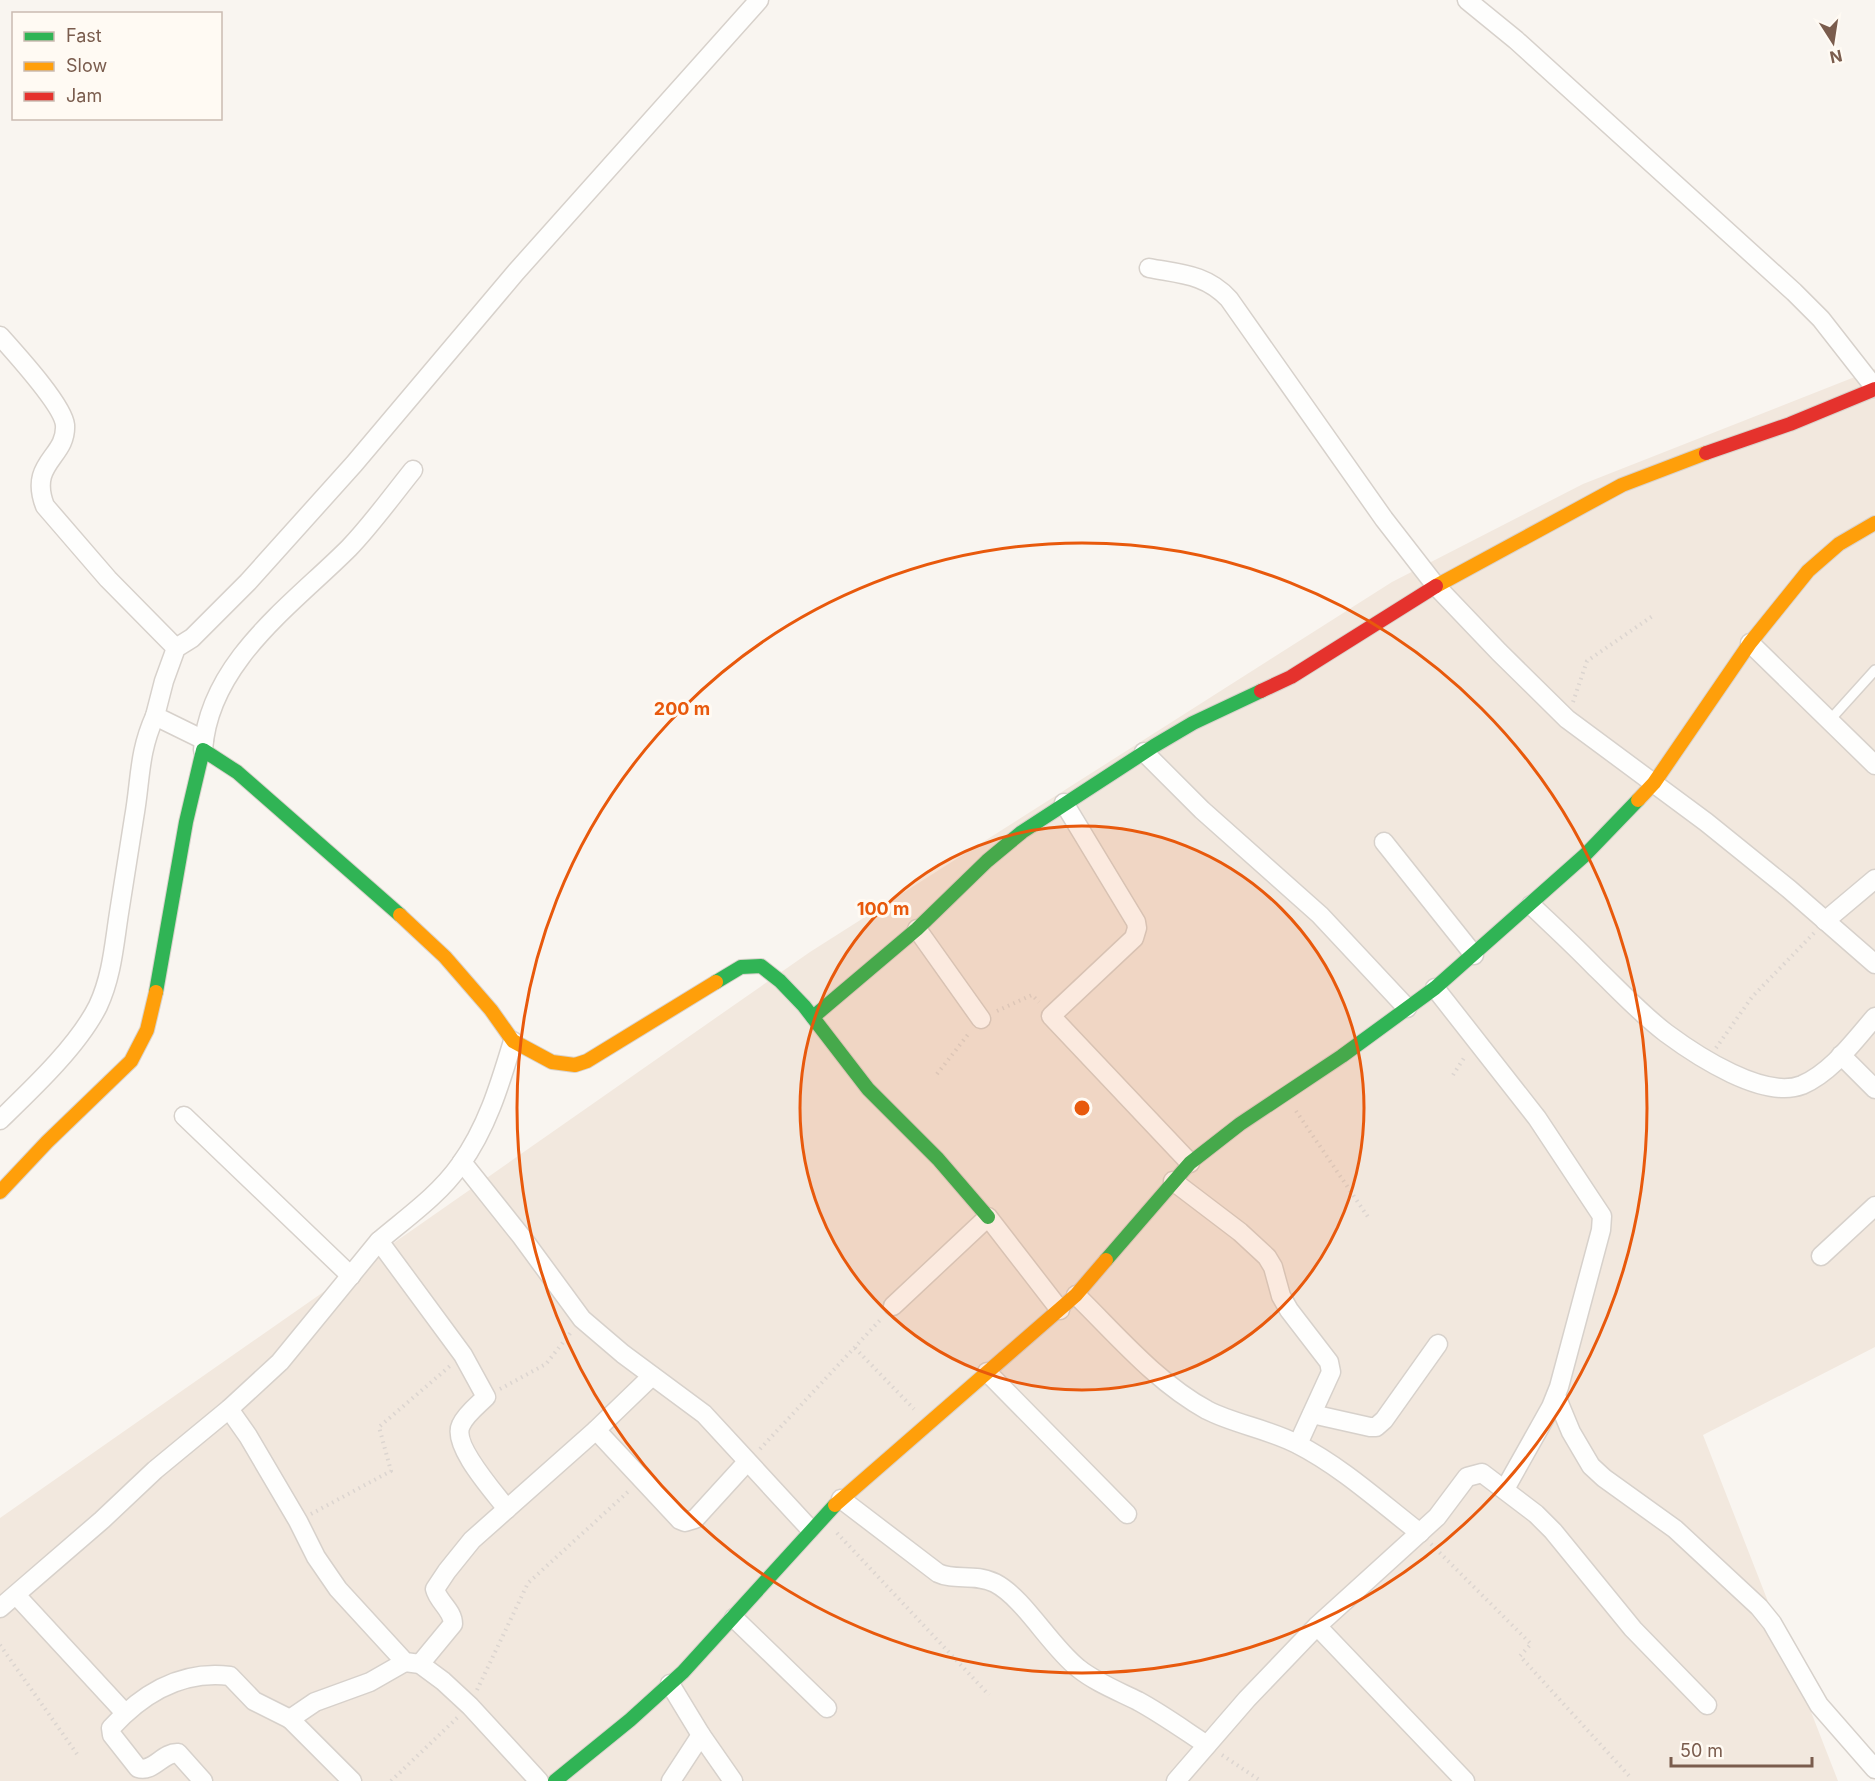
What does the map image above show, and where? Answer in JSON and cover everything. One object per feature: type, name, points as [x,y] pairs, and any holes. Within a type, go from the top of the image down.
[{"type":"street","points":[[0,1120],[29,1092],[86,1026],[105,990],[114,960],[143,750],[176,648],[192,638],[248,582],[354,464],[516,272],[759,0]]},
{"type":"street","points":[[813,1017],[917,929],[987,861],[1022,832],[1144,752],[1193,723],[1291,677],[1436,586],[1622,485],[1680,462],[1790,424],[1875,388],[1827,326],[1794,292],[1551,71],[1467,0]]},
{"type":"street","points":[[1149,268],[1209,281],[1218,287],[1229,299],[1384,519],[1436,586],[1567,719],[1654,783],[1790,889],[1875,964]]},
{"type":"street","points":[[0,336],[63,416],[64,435],[43,470],[40,480],[39,492],[45,506],[108,579],[176,648]]},
{"type":"street","points":[[0,1192],[47,1142],[131,1061],[147,1030],[186,822],[203,745],[220,689],[264,629],[351,546],[413,470]]},
{"type":"street","points":[[555,1781],[699,1657],[816,1523],[841,1499],[1076,1295],[1190,1163],[1436,988],[1585,855],[1654,783],[1750,643],[1808,571],[1839,544],[1875,523]]},
{"type":"street","points":[[1750,643],[1875,765]]},
{"type":"street","points":[[155,716],[203,745],[245,779],[445,957],[471,986],[513,1041],[552,1062],[575,1065],[587,1061],[741,968],[760,966],[772,974],[813,1017],[868,1089],[944,1166],[988,1217],[1060,1310]]},
{"type":"street","points":[[1144,752],[1202,810],[1320,915],[1407,1008]]},
{"type":"street","points":[[1064,803],[1136,922],[1137,928],[1134,938],[1051,1016],[1190,1163]]},
{"type":"street","points":[[1384,842],[1474,955]]},
{"type":"street","points":[[1825,921],[1875,879]]},
{"type":"street","points":[[1531,904],[1645,1015],[1667,1033],[1708,1060],[1754,1084],[1773,1089],[1801,1085],[1829,1067],[1875,1017]]},
{"type":"street","points":[[917,929],[981,1019]]},
{"type":"street","points":[[1436,988],[1537,1118],[1602,1216],[1601,1230],[1590,1274],[1556,1396],[1504,1489]]},
{"type":"street","points":[[0,1608],[280,1362],[379,1241],[442,1186],[462,1162],[486,1121],[513,1041]]},
{"type":"street","points":[[1841,1055],[1875,1089]]},
{"type":"street","points":[[184,1116],[351,1276]]},
{"type":"street","points":[[462,1162],[521,1236],[582,1319],[652,1376],[704,1414],[747,1462],[816,1523]]},
{"type":"street","points":[[1173,1181],[1253,1242],[1270,1262],[1281,1296],[1289,1310],[1331,1366],[1331,1372],[1298,1444]]},
{"type":"street","points":[[1821,1256],[1875,1206]]},
{"type":"street","points":[[892,1306],[988,1217]]},
{"type":"street","points":[[379,1241],[463,1355],[486,1397],[460,1425],[460,1438],[468,1457],[507,1509]]},
{"type":"street","points":[[1076,1295],[1159,1376],[1199,1404],[1217,1414],[1255,1426],[1298,1444],[1348,1477],[1420,1533]]},
{"type":"street","points":[[1312,1414],[1376,1427],[1384,1420],[1438,1344]]},
{"type":"street","points":[[987,1372],[1127,1514]]},
{"type":"street","points":[[290,1719],[315,1702],[413,1663],[453,1624],[452,1616],[435,1593],[436,1586],[472,1540],[596,1430],[652,1376]]},
{"type":"street","points":[[1556,1396],[1571,1432],[1591,1466],[1604,1478],[1675,1528],[1760,1607],[1772,1623],[1819,1705],[1875,1769]]},
{"type":"street","points":[[229,1409],[248,1436],[298,1521],[316,1557],[338,1589],[413,1663],[443,1681],[470,1706],[539,1781]]},
{"type":"street","points":[[596,1430],[680,1520],[691,1522],[747,1462]]},
{"type":"street","points":[[1176,1781],[1247,1699],[1317,1626],[1437,1517],[1467,1477],[1472,1474],[1482,1473],[1536,1514],[1553,1531],[1633,1629],[1707,1705]]},
{"type":"street","points":[[841,1499],[938,1573],[948,1576],[967,1576],[996,1584],[1015,1600],[1078,1668],[1158,1713],[1207,1745]]},
{"type":"street","points":[[16,1595],[125,1713]]},
{"type":"street","points":[[734,1618],[827,1708]]},
{"type":"street","points":[[1317,1626],[1465,1781]]},
{"type":"street","points":[[203,1781],[178,1753],[171,1753],[147,1769],[138,1768],[111,1733],[111,1728],[125,1713],[169,1683],[201,1675],[227,1675],[232,1677],[254,1701],[290,1719],[352,1781]]},
{"type":"street","points":[[670,1684],[701,1736],[733,1781]]},
{"type":"street","points":[[671,1781],[701,1736]]},
{"type":"lane","points":[[1829,721],[1875,670]]},
{"type":"path","points":[[1567,719],[1587,661],[1654,615]]},
{"type":"path","points":[[1708,1060],[1752,997],[1825,921]]},
{"type":"path","points":[[937,1074],[981,1019],[1032,994],[1051,1016]]},
{"type":"path","points":[[1284,1094],[1368,1217]]},
{"type":"path","points":[[747,1462],[892,1306]]},
{"type":"path","points":[[486,1397],[546,1364],[582,1319]]},
{"type":"path","points":[[855,1348],[928,1422]]},
{"type":"path","points":[[298,1521],[391,1471],[379,1426],[463,1355]]},
{"type":"path","points":[[391,1781],[470,1706],[528,1583],[641,1479]]},
{"type":"path","points":[[816,1523],[989,1695]]},
{"type":"path","points":[[1420,1533],[1531,1644],[1520,1656],[1631,1778]]},
{"type":"path","points":[[0,1645],[77,1754]]},
{"type":"path","points":[[1207,1745],[1261,1781]]},
{"type":"shaded area","points":[[1875,369],[1875,1347],[1703,1435],[1838,1781],[0,1781],[0,1518],[810,952],[1392,582],[1583,484]]},
{"type":"traffic: fast","points":[[813,1017],[917,929],[987,861],[1022,832],[1154,746],[1193,723],[1261,691]]},
{"type":"traffic: fast","points":[[156,992],[186,822],[203,750],[237,772],[400,915]]},
{"type":"traffic: fast","points":[[1106,1260],[1190,1163],[1240,1124],[1342,1056],[1435,988],[1585,855],[1638,800]]},
{"type":"traffic: fast","points":[[716,982],[741,967],[761,966],[780,981],[804,1006],[868,1089],[938,1159],[988,1217]]},
{"type":"traffic: fast","points":[[555,1781],[630,1720],[683,1672],[835,1505]]},
{"type":"traffic: slow","points":[[1436,586],[1622,485],[1706,453]]},
{"type":"traffic: slow","points":[[1638,800],[1654,783],[1750,643],[1808,571],[1839,544],[1875,523]]},
{"type":"traffic: slow","points":[[400,915],[445,957],[491,1010],[513,1041],[552,1062],[575,1065],[587,1061],[716,982]]},
{"type":"traffic: slow","points":[[0,1192],[47,1142],[131,1061],[147,1030],[156,992]]},
{"type":"traffic: slow","points":[[835,1505],[1076,1295],[1106,1260]]},
{"type":"traffic: jam","points":[[1706,453],[1790,424],[1875,389]]},
{"type":"traffic: jam","points":[[1261,691],[1291,677],[1436,586]]}]
